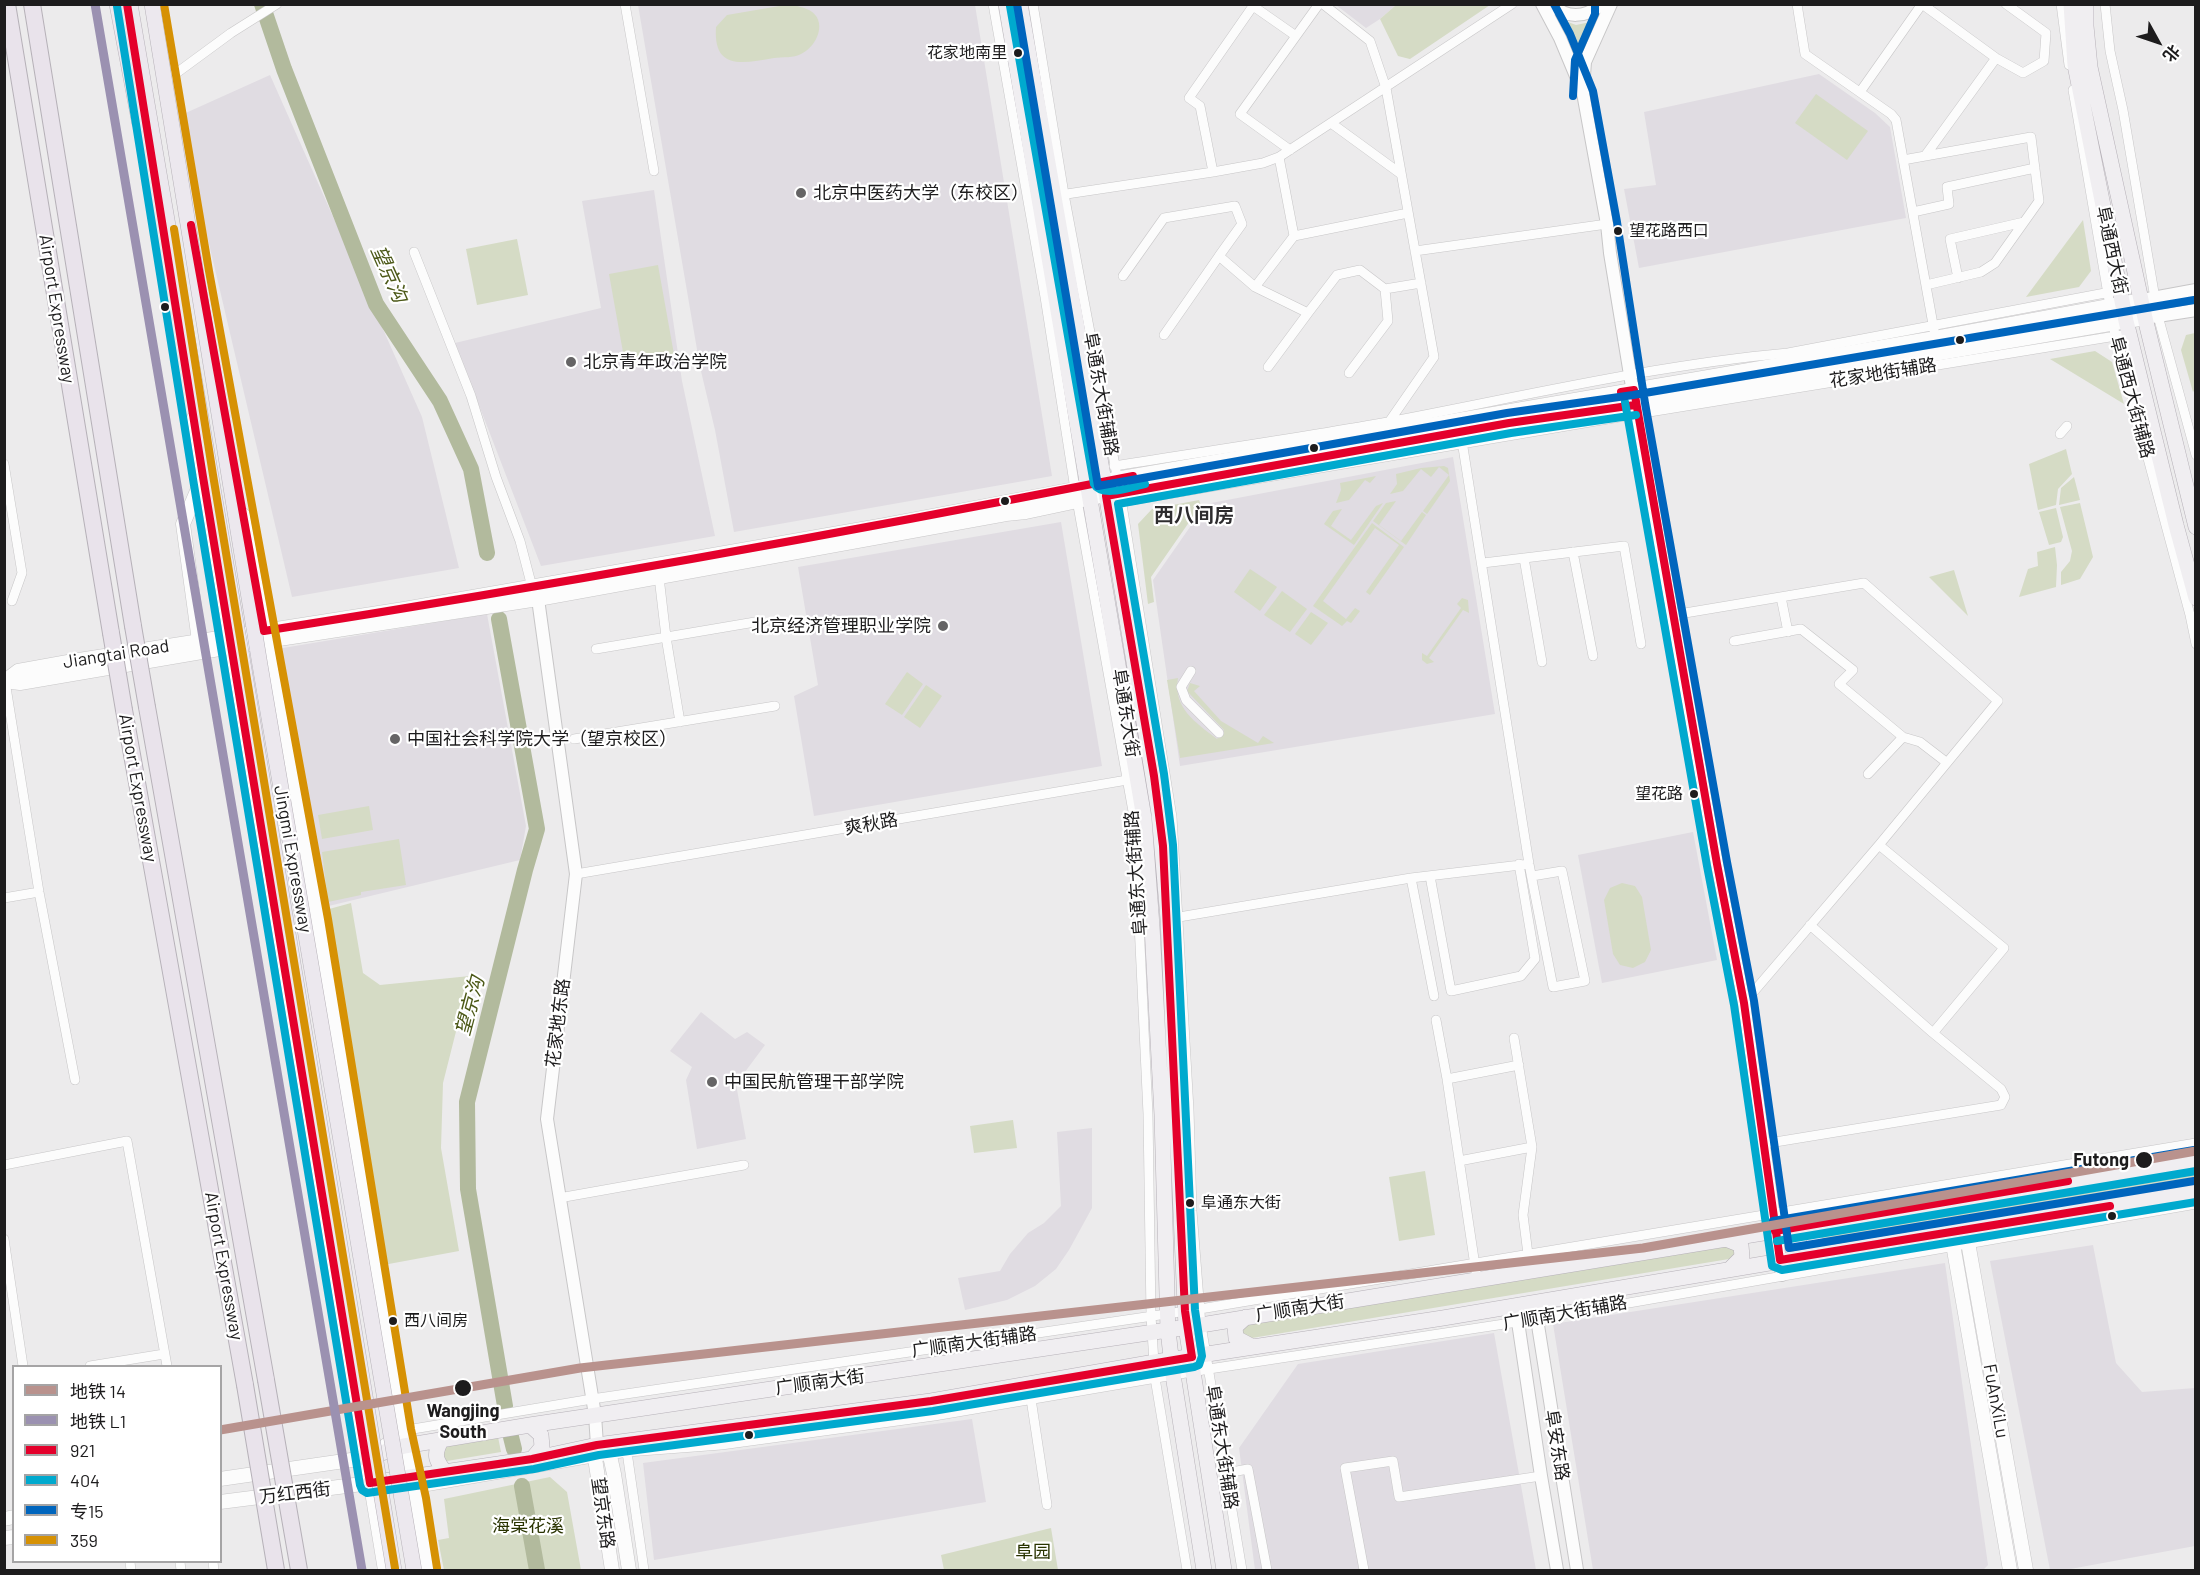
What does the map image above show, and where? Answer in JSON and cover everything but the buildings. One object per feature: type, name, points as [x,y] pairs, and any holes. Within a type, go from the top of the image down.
[{"type":"highway","name":"Airport Expressway","points":[[7,4],[124,710],[276,1570]]},
{"type":"highway","name":"Airport Expressway","points":[[32,4],[133,626],[299,1570]]},
{"type":"highway","points":[[117,4],[145,149],[160,180]]},
{"type":"highway","name":"Jingmi Expressway","points":[[128,4],[160,180],[394,1570]]},
{"type":"highway","name":"Jingmi Expressway","points":[[152,4],[260,665],[414,1570]]},
{"type":"main road","points":[[128,4],[203,477],[385,1570]]},
{"type":"main road","points":[[152,4],[318,921],[403,1438],[427,1570]]},
{"type":"main road","name":"阜通东大街","points":[[1006,4],[1083,493],[1132,780],[1144,818],[1162,1125],[1168,1330],[1204,1570]]},
{"type":"main road","name":"阜通东大街","points":[[1020,4],[1114,486],[1160,775],[1163,846],[1173,918],[1192,1310],[1224,1570]]},
{"type":"main road","name":"阜通西大街","points":[[2071,4],[2075,65],[2121,328],[2196,598]]},
{"type":"main road","name":"阜通西大街","points":[[2086,4],[2090,67],[2148,299],[2196,527]]},
{"type":"main road","points":[[231,641],[535,593],[659,577],[1381,434],[1634,390],[2115,298],[2148,299]]},
{"type":"main road","points":[[1114,486],[1462,438],[2121,328],[2152,317]]},
{"type":"main road","points":[[199,641],[183,524],[203,477]]},
{"type":"main road","points":[[535,593],[885,525],[1083,493]]},
{"type":"main road","name":"Jiangtai Road","points":[[5,681],[18,671],[199,641],[231,641]]},
{"type":"main road","name":"Jiangtai Road","points":[[5,681],[20,683],[231,641]]},
{"type":"main road","name":"广顺南大街","points":[[365,1458],[403,1438],[441,1441],[530,1425],[594,1407],[657,1407],[1194,1326],[1775,1232],[2196,1160]]},
{"type":"main road","name":"广顺南大街","points":[[370,1483],[412,1483],[446,1473],[596,1452],[662,1436],[1172,1368],[1200,1363],[1253,1347],[1444,1325],[1730,1269],[1781,1268],[1832,1252],[1960,1238],[2196,1191]]},
{"type":"main road","points":[[1827,1222],[1814,1233],[1814,1242],[1832,1252]]},
{"type":"main road","name":"FuAnXiLu","points":[[1960,1238],[2010,1570]]},
{"type":"main road","name":"FuAnXiLu","points":[[1960,1238],[2026,1570]]},
{"type":"main road","points":[[1725,1239],[1741,1245],[1742,1257],[1730,1269]]},
{"type":"main road","points":[[1246,1317],[1234,1327],[1236,1338],[1253,1347]]},
{"type":"main road","points":[[657,1407],[651,1419],[653,1429],[662,1436]]},
{"type":"main road","points":[[530,1425],[541,1435],[542,1447],[532,1460]]},
{"type":"main road","points":[[441,1441],[435,1452],[436,1461],[446,1473]]},
{"type":"main road","name":"望京东路","points":[[612,1570],[596,1452],[610,1456],[629,1570]]},
{"type":"main road","name":"万红西街","points":[[222,1479],[365,1458]]},
{"type":"main road","name":"万红西街","points":[[222,1502],[370,1483]]},
{"type":"street","points":[[166,80],[277,4]]},
{"type":"street","points":[[625,4],[654,171]]},
{"type":"street","points":[[993,4],[1045,297],[1083,493]]},
{"type":"street","points":[[1033,4],[1059,196],[1213,172],[1263,163],[1279,157],[1512,4]]},
{"type":"street","points":[[1290,150],[1240,114],[1321,4],[1370,41],[1386,88],[1434,357],[1381,434]]},
{"type":"street","points":[[1545,6],[1569,15],[1580,16],[1604,9],[1611,4]]},
{"type":"street","points":[[1797,4],[1805,54],[1891,114],[1896,120],[1934,332]]},
{"type":"street","points":[[1860,92],[1922,4],[1996,58],[2023,73],[2044,61],[2046,33],[2006,4]]},
{"type":"street","points":[[2061,4],[2067,52],[2115,298]]},
{"type":"street","points":[[2105,4],[2110,51],[2123,110],[2148,299],[2196,290]]},
{"type":"street","points":[[1213,172],[1200,106],[1189,98],[1253,6],[1296,36]]},
{"type":"street","points":[[1545,6],[1583,93],[1607,224],[1636,409],[1744,1003],[1781,1268]]},
{"type":"street","points":[[1583,93],[1585,62],[1604,9]]},
{"type":"street","points":[[1925,156],[1996,58]]},
{"type":"street","points":[[1331,123],[1401,174]]},
{"type":"street","points":[[1903,160],[2031,137],[2039,201],[1995,263],[1981,272],[1926,285]]},
{"type":"street","points":[[1279,157],[1294,236]]},
{"type":"street","points":[[1913,212],[1948,204],[1947,187],[2035,168]]},
{"type":"street","points":[[1123,276],[1164,218],[1235,206],[1242,224],[1164,335]]},
{"type":"street","points":[[1255,287],[1294,236],[1408,213]]},
{"type":"street","points":[[1958,278],[1950,239],[2024,222]]},
{"type":"street","points":[[1415,251],[1607,224]]},
{"type":"street","points":[[414,252],[471,396],[496,477],[520,541],[535,593]]},
{"type":"street","points":[[1220,256],[1255,287],[1308,313]]},
{"type":"street","points":[[1268,367],[1337,275],[1360,270],[1385,289],[1420,283]]},
{"type":"street","points":[[1349,373],[1388,321],[1385,289]]},
{"type":"street","points":[[2196,310],[2152,317],[2196,455]]},
{"type":"street","name":"阜通西大街辅路","points":[[2121,328],[2126,368],[2135,410],[2196,644]]},
{"type":"street","name":"花家地街辅路","points":[[1114,486],[1390,421],[1632,374],[1934,332]]},
{"type":"street","points":[[1462,438],[1529,864],[1552,987],[1585,981],[1562,871],[1532,876]]},
{"type":"street","points":[[4,464],[22,573],[12,602]]},
{"type":"street","points":[[1114,486],[1150,653],[1160,775]]},
{"type":"street","points":[[1483,563],[1624,546],[1641,644]]},
{"type":"street","points":[[1574,552],[1593,656]]},
{"type":"street","points":[[1524,558],[1542,662]]},
{"type":"street","points":[[659,577],[666,638],[680,722]]},
{"type":"street","points":[[1674,615],[1864,583],[1998,700],[1744,1003]]},
{"type":"street","name":"花家地东路","points":[[535,593],[576,874],[547,1119],[594,1407],[596,1452]]},
{"type":"street","points":[[1781,597],[1788,632]]},
{"type":"street","points":[[596,649],[755,622]]},
{"type":"street","points":[[1734,641],[1802,629],[1853,670],[1839,684],[1903,737],[1920,742],[1946,762]]},
{"type":"street","points":[[1191,670],[1181,687],[1186,700],[1219,733]]},
{"type":"street","points":[[5,681],[39,892],[75,1080]]},
{"type":"street","points":[[574,739],[775,706]]},
{"type":"street","points":[[1869,774],[1903,737]]},
{"type":"street","name":"爽秋路","points":[[576,874],[1160,775]]},
{"type":"street","name":"阜通东大街辅路","points":[[1132,780],[1148,1114],[1152,1332],[1155,1370],[1187,1570]]},
{"type":"street","points":[[1879,844],[2004,948],[1934,1033]]},
{"type":"street","points":[[1430,876],[1451,991],[1521,976],[1535,959],[1519,864]]},
{"type":"street","points":[[1173,918],[1411,878],[1529,864]]},
{"type":"street","points":[[1411,878],[1434,996]]},
{"type":"street","points":[[4,898],[39,892]]},
{"type":"street","points":[[1763,1144],[2001,1105],[2005,1096],[2001,1089],[1810,926]]},
{"type":"street","points":[[1436,1020],[1447,1079],[1476,1279]]},
{"type":"street","points":[[1514,1038],[1532,1147],[1523,1215],[1530,1270]]},
{"type":"street","points":[[1447,1079],[1519,1065]]},
{"type":"street","points":[[4,1165],[127,1141],[167,1365]]},
{"type":"street","name":"广顺南大街辅路","points":[[403,1438],[2196,1143]]},
{"type":"street","points":[[1459,1161],[1532,1147]]},
{"type":"street","points":[[559,1198],[744,1165]]},
{"type":"street","name":"广顺南大街辅路","points":[[1200,1363],[1444,1325],[1537,1319],[1781,1268],[1960,1238],[2196,1204]]},
{"type":"street","points":[[4,1239],[23,1365]]},
{"type":"street","points":[[4,1313],[15,1311]]},
{"type":"street","name":"阜安东路","points":[[1537,1319],[1577,1570]]},
{"type":"street","name":"阜安东路","points":[[1518,1322],[1557,1570]]},
{"type":"street","points":[[1522,1344],[1531,1340],[1541,1342]]},
{"type":"street","points":[[96,1365],[164,1354]]},
{"type":"street","name":"阜通东大街辅路","points":[[1200,1363],[1226,1473],[1242,1570]]},
{"type":"street","points":[[610,1456],[627,1452],[731,1443],[934,1416],[1031,1399],[1155,1370]]},
{"type":"street","points":[[1031,1399],[1047,1505]]},
{"type":"street","points":[[412,1483],[596,1452]]},
{"type":"street","points":[[627,1452],[645,1570]]},
{"type":"street","points":[[1364,1570],[1345,1468],[1393,1461],[1399,1497],[1541,1476]]},
{"type":"street","points":[[1226,1473],[1248,1469],[1267,1570]]},
{"type":"shaded area","points":[[638,5],[975,5],[1052,476],[734,532],[715,430],[700,367]]},
{"type":"shaded area","points":[[1336,5],[1396,5],[1366,28]]},
{"type":"shaded area","points":[[1819,74],[1875,113],[1890,127],[1906,218],[1639,268],[1624,189],[1656,185],[1644,112]]},
{"type":"shaded area","points":[[270,75],[422,417],[459,568],[292,597],[179,116]]},
{"type":"shaded area","name":"北京青年政治学院","points":[[654,190],[682,381],[715,536],[541,566],[455,343],[601,308],[582,201]]},
{"type":"shaded area","points":[[1453,457],[1495,714],[1180,766],[1153,580],[1206,504]]},
{"type":"shaded area","name":"北京经济管理职业学院","points":[[1061,522],[1102,766],[814,816],[794,696],[818,685],[798,567]]},
{"type":"shaded area","name":"中国社会科学院大学（望京校区）","points":[[487,614],[526,826],[520,860],[312,910],[265,651]]},
{"type":"shaded area","points":[[1693,832],[1717,960],[1602,983],[1578,855]]},
{"type":"shaded area","name":"中国民航管理干部学院","points":[[701,1012],[735,1039],[747,1032],[765,1045],[736,1084],[746,1139],[697,1149],[686,1080],[692,1067],[670,1051]]},
{"type":"shaded area","points":[[1092,1128],[1092,1208],[1056,1269],[1035,1286],[1007,1300],[965,1310],[958,1278],[1000,1271],[1010,1254],[1028,1233],[1044,1223],[1061,1206],[1057,1132]]},
{"type":"shaded area","points":[[2093,1245],[2116,1363],[2142,1392],[2195,1388],[2195,1546],[2065,1570],[2050,1570],[1990,1261]]},
{"type":"shaded area","points":[[1945,1263],[1988,1565],[1983,1570],[1593,1570],[1553,1324]]},
{"type":"shaded area","points":[[1494,1333],[1536,1570],[1255,1570],[1239,1448],[1298,1364]]},
{"type":"shaded area","points":[[972,1419],[986,1502],[654,1560],[643,1463]]},
{"type":"green space","points":[[791,4],[809,10],[818,20],[819,33],[816,39],[801,54],[741,62],[732,61],[719,51],[716,27],[727,15]]},
{"type":"green space","points":[[1396,5],[1490,5],[1410,59],[1398,56],[1380,19]]},
{"type":"green space","points":[[1560,19],[1576,25],[1595,21],[1581,54]]},
{"type":"green space","points":[[1816,94],[1868,131],[1847,160],[1795,123]]},
{"type":"green space","points":[[2083,220],[2091,271],[2079,287],[2026,297]]},
{"type":"green space","points":[[517,239],[528,295],[477,305],[466,249]]},
{"type":"green space","points":[[658,265],[675,360],[626,369],[609,274]]},
{"type":"green space","points":[[2195,333],[2196,388],[2193,392],[2181,350],[2186,335]]},
{"type":"green space","points":[[2095,351],[2112,362],[2124,404],[2050,359]]},
{"type":"green space","points":[[2066,449],[2072,474],[2058,489],[2056,505],[2038,510],[2029,464]]},
{"type":"green space","points":[[1444,466],[1448,468],[1450,481],[1427,514],[1423,511],[1449,475],[1439,467],[1431,477],[1421,469],[1403,491],[1390,494],[1397,484],[1396,474],[1421,468]]},
{"type":"green space","points":[[1376,476],[1370,483],[1365,480],[1349,500],[1336,503],[1341,490],[1340,483]]},
{"type":"green space","points":[[2074,477],[2080,500],[2059,505],[2061,488]]},
{"type":"green space","points":[[1199,500],[1201,505],[1151,577],[1154,602],[1148,604],[1138,524],[1152,509]]},
{"type":"green space","points":[[1396,501],[1379,525],[1401,541],[1422,512],[1426,515],[1406,545],[1373,521],[1386,503]]},
{"type":"green space","points":[[1383,503],[1354,545],[1324,524],[1333,511],[1342,509],[1331,526],[1351,540],[1376,506]]},
{"type":"green space","points":[[2080,503],[2093,557],[2080,579],[2061,585],[2061,572],[2070,561],[2072,551],[2060,507]]},
{"type":"green space","points":[[2056,508],[2063,537],[2061,542],[2049,545],[2039,512]]},
{"type":"green space","points":[[1372,523],[1404,547],[1370,595],[1366,592],[1399,545],[1375,528],[1323,601],[1346,619],[1355,608],[1360,611],[1351,623],[1347,621],[1342,626],[1313,606]]},
{"type":"green space","points":[[2055,547],[2056,587],[2019,597],[2028,569],[2038,566],[2037,552]]},
{"type":"green space","points":[[1250,569],[1277,587],[1260,611],[1234,592]]},
{"type":"green space","points":[[1954,570],[1968,616],[1929,577]]},
{"type":"green space","points":[[1282,591],[1307,609],[1290,632],[1264,615]]},
{"type":"green space","points":[[1462,598],[1468,600],[1469,613],[1463,610],[1429,658],[1434,662],[1427,664],[1422,660],[1422,653],[1427,656],[1461,608],[1457,604]]},
{"type":"green space","points":[[1311,612],[1328,623],[1311,645],[1295,634]]},
{"type":"green space","points":[[907,672],[923,684],[902,715],[885,704]]},
{"type":"green space","points":[[1178,678],[1177,689],[1182,706],[1194,720],[1217,739],[1224,730],[1187,691],[1190,683],[1200,686],[1194,691],[1221,721],[1258,743],[1263,736],[1274,743],[1180,758],[1167,680]]},
{"type":"green space","points":[[926,685],[942,696],[920,728],[904,717]]},
{"type":"green space","points":[[369,806],[373,830],[322,839],[318,815]]},
{"type":"green space","points":[[399,839],[406,885],[361,892],[361,895],[328,902],[322,852]]},
{"type":"green space","points":[[1622,883],[1635,886],[1642,897],[1651,950],[1645,962],[1633,968],[1620,965],[1613,954],[1604,900],[1610,888]]},
{"type":"green space","points":[[351,903],[363,973],[380,985],[470,976],[443,1083],[441,1148],[459,1251],[367,1268],[311,914]]},
{"type":"green space","points":[[1013,1120],[1017,1148],[974,1153],[970,1126]]},
{"type":"green space","points":[[2195,1167],[2195,1180],[1824,1244],[1818,1240],[1822,1229]]},
{"type":"green space","points":[[1425,1171],[1435,1235],[1399,1241],[1389,1177]]},
{"type":"green space","points":[[1732,1245],[1736,1248],[1735,1258],[1246,1339],[1240,1336],[1242,1325]]},
{"type":"green space","points":[[498,1437],[501,1452],[447,1461],[442,1459],[444,1447]]},
{"type":"green space","name":"海棠花溪","points":[[550,1477],[567,1492],[581,1570],[444,1570],[438,1540],[449,1538],[444,1499]]},
{"type":"green space","name":"阜园","points":[[1051,1528],[1058,1570],[944,1570],[941,1555]]},
{"type":"waterway","name":"望京沟","points":[[262,4],[284,69],[376,304],[440,401],[471,469],[487,553]]},
{"type":"waterway","name":"望京沟","points":[[499,619],[537,829],[467,1102],[468,1189],[505,1406]]},
{"type":"waterway","name":"望京沟","points":[[511,1437],[514,1449]]},
{"type":"waterway","name":"望京沟","points":[[522,1486],[537,1570]]},
{"type":"metro line","name":"L1","points":[[95,4],[362,1570]]},
{"type":"metro line","name":"14","points":[[222,1430],[580,1368],[1643,1248],[2196,1151]]},
{"type":"transit line","name":"921","points":[[127,4],[370,1483],[532,1459],[597,1445],[931,1401],[1192,1357],[1185,1311],[1163,846],[1154,776],[1106,496],[1509,423],[1635,405]]},
{"type":"transit line","name":"359","points":[[164,4],[209,271],[328,919],[411,1429],[426,1498],[437,1568]]},
{"type":"transit line","name":"专15","points":[[1017,4],[1098,486],[1507,413],[1633,395],[2194,300]]},
{"type":"transit line","name":"专15","points":[[1554,4],[1570,34],[1593,91],[1617,222],[1645,403],[1754,1001],[1789,1248],[2194,1181]]},
{"type":"transit line","name":"专15","points":[[1573,96],[1575,60],[1595,14],[1595,4]]},
{"type":"transit line","name":"404","points":[[117,6],[360,1485],[367,1493],[534,1469],[599,1455],[933,1411],[1199,1365],[1202,1356],[1195,1310],[1173,845],[1164,774],[1118,504],[1511,433],[1636,415]]},
{"type":"transit line","name":"404","points":[[1010,6],[1094,484],[1098,488],[1110,491],[1145,484]]},
{"type":"transit line","name":"921","points":[[191,225],[264,631],[699,558],[1133,476]]},
{"type":"transit line","name":"359","points":[[174,229],[395,1568]]},
{"type":"transit line","name":"921","points":[[1621,392],[1634,390],[1717,864],[1744,1003],[1780,1260],[2110,1206]]},
{"type":"transit line","name":"404","points":[[1625,402],[1707,866],[1734,1005],[1772,1266],[1782,1270],[2196,1202]]},
{"type":"transit line","name":"专15","points":[[1773,1221],[2194,1150]]},
{"type":"transit line","name":"404","points":[[1777,1241],[2196,1171]]},
{"type":"transit line","name":"921","points":[[1775,1231],[2068,1181]]},
{"type":"place","name":"花家地南里","points":[[1018,53]]},
{"type":"place","name":"北京中医药大学（东校区）","points":[[801,193]]},
{"type":"place","name":"望花路西口","points":[[1618,231]]},
{"type":"place","name":"北京青年政治学院","points":[[571,362]]},
{"type":"place","name":"北京经济管理职业学院","points":[[943,626]]},
{"type":"place","name":"中国社会科学院大学（望京校区）","points":[[395,739]]},
{"type":"place","name":"望花路","points":[[1694,794]]},
{"type":"place","name":"中国民航管理干部学院","points":[[712,1082]]},
{"type":"place","name":"Futong","points":[[2144,1160]]},
{"type":"place","name":"阜通东大街","points":[[1190,1203]]},
{"type":"place","name":"西八间房","points":[[393,1321]]},
{"type":"place","name":"Wangjing South","points":[[463,1388]]},
{"type":"district","name":"西八间房","points":[[1194,515]]}]
